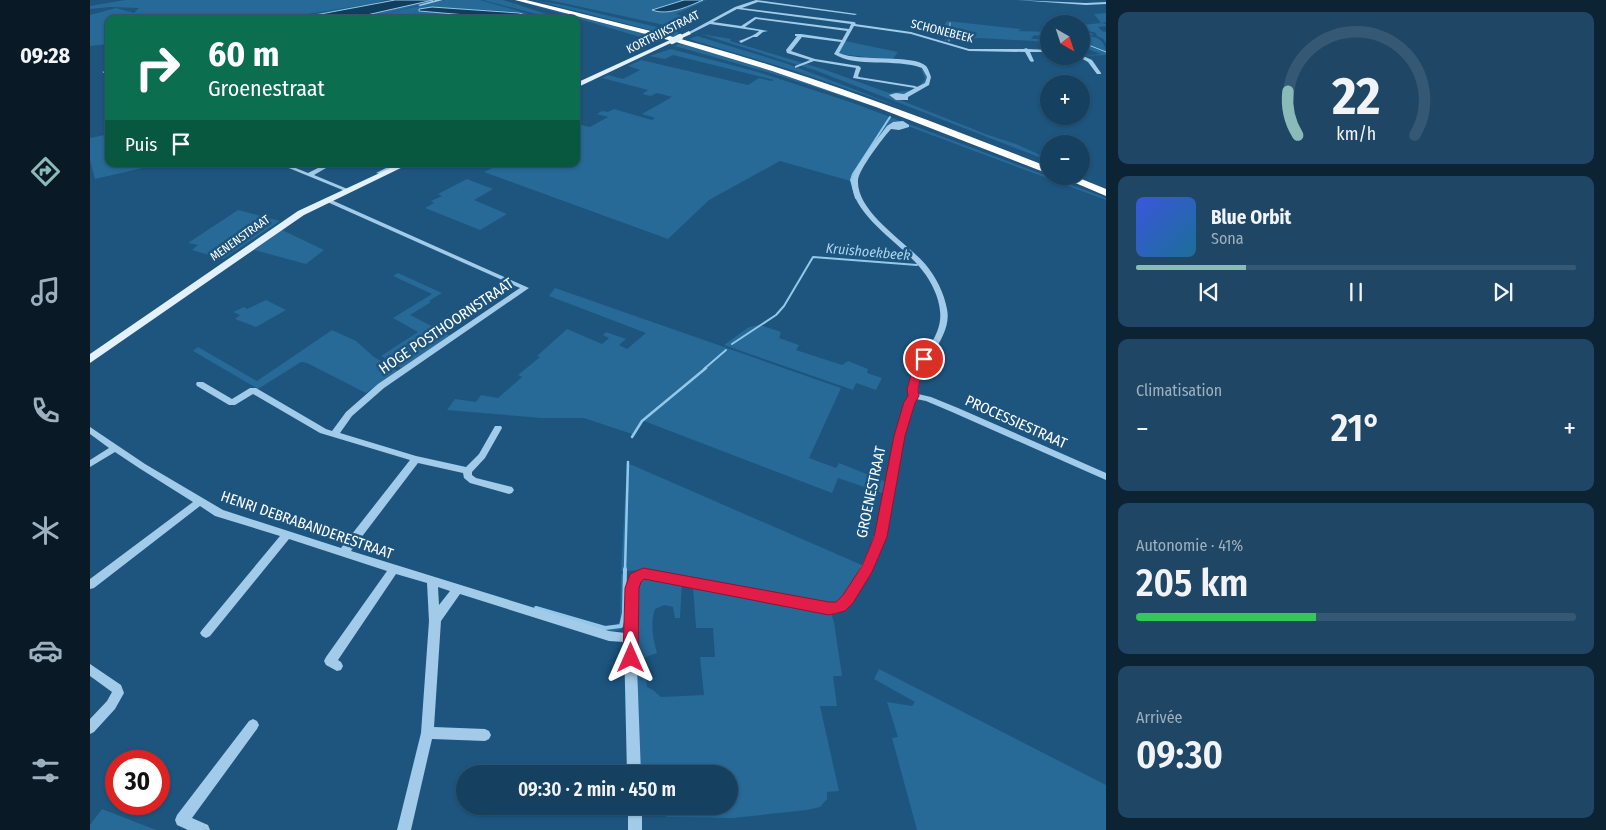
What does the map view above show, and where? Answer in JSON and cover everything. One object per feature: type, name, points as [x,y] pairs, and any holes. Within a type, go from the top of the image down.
[{"type":"highway","points":[[512,0],[559,15]]},
{"type":"highway","points":[[518,0],[575,15]]},
{"type":"highway","points":[[530,0],[690,41],[778,67],[871,98],[1040,162]]},
{"type":"highway","points":[[542,0],[645,23]]},
{"type":"highway","points":[[580,16],[745,60],[866,100],[1040,167]]},
{"type":"highway","points":[[580,21],[668,43],[802,84],[967,139]]},
{"type":"highway","points":[[671,29],[700,36]]},
{"type":"highway","points":[[732,46],[742,45]]},
{"type":"highway","points":[[792,65],[1040,161]]},
{"type":"highway","points":[[1090,182],[1106,188]]},
{"type":"highway","points":[[1086,185],[1106,193]]},
{"type":"main road","name":"KORTRIJKSTRAAT","points":[[580,84],[689,33]]},
{"type":"main road","name":"MENENSTRAAT","points":[[90,358],[284,224],[347,190],[398,167]]},
{"type":"street","points":[[420,5],[441,0]]},
{"type":"street","points":[[759,0],[855,14]]},
{"type":"street","name":"KORTRIJKSTRAAT","points":[[689,33],[736,8],[759,0]]},
{"type":"street","points":[[1019,0],[1081,4],[1106,3]]},
{"type":"street","points":[[736,8],[852,26]]},
{"type":"street","points":[[742,27],[755,18],[852,26]]},
{"type":"street","points":[[708,22],[764,30],[756,36],[752,36],[742,45]]},
{"type":"street","points":[[852,26],[836,54],[901,61],[924,67],[929,81],[906,96]]},
{"type":"street","name":"SCHONEBEEK","points":[[852,26],[911,33],[969,50],[1040,50]]},
{"type":"street","points":[[843,41],[798,35],[788,51],[814,60],[857,66],[859,68],[855,77],[858,78],[915,87]]},
{"type":"street","points":[[1026,49],[1032,61]]},
{"type":"street","points":[[792,65],[814,60]]},
{"type":"street","points":[[1090,61],[1099,73]]},
{"type":"street","name":"GROENESTRAAT","points":[[634,765],[630,638],[632,588],[635,578],[643,573],[829,608],[840,607],[848,599],[868,568],[881,537],[900,436],[909,402],[914,396],[913,389],[917,372],[940,332],[945,319],[942,303],[924,267],[862,204],[858,194],[855,182],[859,169],[892,126]]},
{"type":"street","points":[[289,167],[347,190]]},
{"type":"street","points":[[308,175],[324,167]]},
{"type":"street","name":"HOGE POSTHOORNSTRAAT","points":[[327,200],[526,288],[381,386],[349,414],[334,434]]},
{"type":"street","points":[[200,384],[232,403],[252,390],[323,431],[416,459],[468,471]]},
{"type":"street","name":"PROCESSIESTRAAT","points":[[914,396],[928,399],[955,410],[1106,477]]},
{"type":"street","points":[[498,428],[482,456],[468,471],[467,476],[473,481],[509,490]]},
{"type":"street","name":"HENRI DEBRABANDERESTRAAT","points":[[90,430],[219,514],[531,612]]},
{"type":"street","points":[[90,464],[115,448]]},
{"type":"street","points":[[343,553],[416,459]]},
{"type":"street","points":[[90,585],[199,502]]},
{"type":"street","points":[[206,633],[286,536]]},
{"type":"street","points":[[337,666],[330,661],[393,570]]},
{"type":"street","points":[[404,830],[427,733],[435,620],[432,582]]},
{"type":"street","points":[[435,620],[457,590]]},
{"type":"street","points":[[531,612],[610,636],[630,638]]},
{"type":"street","points":[[90,669],[117,688],[118,693],[111,705],[90,728]]},
{"type":"street","points":[[203,830],[182,820],[253,725]]},
{"type":"street","points":[[427,733],[485,735]]},
{"type":"street","points":[[635,815],[635,830]]},
{"type":"shaded area","points":[[125,0],[386,0],[370,4],[395,0],[315,15],[308,15],[369,4],[302,15],[105,15],[105,44],[90,46],[90,15],[116,8],[134,13],[139,8],[110,7],[90,9],[90,6]]},
{"type":"shaded area","points":[[395,0],[433,0],[367,15],[315,15]]},
{"type":"shaded area","points":[[433,0],[439,0],[384,14],[445,0],[480,0],[532,15],[498,10],[462,10],[420,11],[466,15],[367,15]]},
{"type":"shaded area","points":[[483,0],[503,0],[550,15],[540,15]]},
{"type":"shaded area","points":[[549,0],[684,0],[652,10],[667,12],[707,0],[676,14],[683,16],[674,23],[686,26],[678,28]]},
{"type":"shaded area","points":[[684,0],[703,0],[671,11],[658,12],[652,10]]},
{"type":"shaded area","points":[[537,1],[563,5],[678,32],[678,34],[674,36]]},
{"type":"shaded area","points":[[529,4],[572,15],[566,15]]},
{"type":"shaded area","points":[[432,7],[525,15],[466,15],[419,11],[419,9]]},
{"type":"shaded area","points":[[1106,13],[1106,22],[1102,23],[1106,24],[1106,26],[1098,27],[1106,32],[1106,43],[1096,33],[1090,31],[1090,24],[1101,23],[1094,14]]},
{"type":"shaded area","points":[[580,17],[665,39],[657,42],[580,19]]},
{"type":"shaded area","points":[[947,21],[1021,29],[1018,31],[1040,32],[1040,36],[1034,35],[1031,39],[1040,39],[1040,41],[979,38],[944,41],[949,31],[914,24],[915,22],[944,25]]},
{"type":"shaded area","points":[[701,34],[731,39],[730,41],[823,69],[889,93],[911,90],[920,85],[925,79],[920,66],[928,77],[926,84],[905,94],[896,93],[890,96],[988,135],[1016,144],[1040,155],[1040,158],[817,71]]},
{"type":"shaded area","points":[[697,36],[788,64],[903,108],[798,72],[689,39]]},
{"type":"shaded area","points":[[1090,36],[1098,38],[1102,42],[1106,55],[1090,56],[1101,54],[1090,50]]},
{"type":"shaded area","points":[[845,41],[898,52],[892,60],[839,54],[838,50]]},
{"type":"shaded area","points":[[680,43],[742,61],[891,112],[774,74],[675,46]]},
{"type":"shaded area","points":[[671,49],[758,72],[853,103],[1040,173],[1040,175],[897,122],[892,122],[887,127],[854,182],[780,161],[709,200],[668,239],[484,172],[494,167],[580,167],[580,125],[590,127],[608,117],[597,114],[614,109],[652,120],[655,118],[642,114],[672,97],[657,93],[651,96],[642,94],[648,90],[602,78],[608,75],[623,79],[640,70],[628,66],[641,60],[748,85],[759,78],[774,80],[673,55],[665,59],[649,56]]},
{"type":"shaded area","points":[[105,135],[105,167],[147,167],[95,179],[90,160],[90,138]]},
{"type":"shaded area","points":[[467,179],[493,189],[474,200],[507,214],[480,230],[425,208],[434,203],[431,201],[442,196],[438,194]]},
{"type":"shaded area","points":[[1066,185],[1071,185],[1106,198],[1106,200]]},
{"type":"shaded area","points":[[238,210],[280,221],[223,259],[192,250],[198,245],[188,243]]},
{"type":"shaded area","points":[[282,230],[324,250],[306,264],[254,250]]},
{"type":"shaded area","points":[[398,273],[442,293],[410,315],[451,336],[401,368],[381,356],[418,332],[393,318],[432,294],[393,276]]},
{"type":"shaded area","points":[[555,288],[841,388],[809,458],[836,468],[839,463],[889,483],[885,494],[838,478],[832,493],[644,421],[635,435],[584,418],[541,418],[447,410],[455,399],[476,402],[481,395],[498,398],[522,377],[518,375],[540,357],[537,356],[567,329],[602,344],[609,338],[603,335],[606,332],[626,339],[619,345],[627,349],[646,333],[549,296]]},
{"type":"shaded area","points":[[266,300],[286,310],[256,327],[235,319],[240,315],[233,312],[244,307],[247,309]]},
{"type":"shaded area","points":[[760,325],[781,332],[779,338],[799,345],[796,350],[842,365],[848,361],[868,369],[867,373],[882,378],[876,390],[856,383],[853,390],[724,345],[749,327]]},
{"type":"shaded area","points":[[332,330],[356,341],[374,357],[398,371],[366,393],[307,363],[301,362],[258,389],[193,351],[198,347],[257,381]]},
{"type":"shaded area","points":[[627,464],[864,566],[843,600],[822,604],[651,570],[621,571]]},
{"type":"shaded area","points":[[621,574],[627,575],[628,603],[627,618],[623,628],[620,630],[607,631],[535,611],[535,606],[602,626],[614,627],[620,622]]},
{"type":"shaded area","points":[[652,577],[682,583],[680,618],[675,618],[673,607],[664,605],[655,609],[653,631],[657,653],[643,658],[647,687],[661,697],[704,695],[700,657],[715,657],[713,628],[696,628],[693,587],[695,585],[831,613],[842,676],[833,676],[837,706],[820,706],[839,791],[827,792],[827,799],[820,807],[807,810],[733,818],[668,817],[660,815],[738,815],[738,765],[640,765],[635,591],[638,582]]},
{"type":"shaded area","points":[[879,669],[1106,785],[1106,830],[917,830],[892,738],[898,737],[887,702],[912,706],[915,702],[874,679]]},
{"type":"shaded area","points":[[102,809],[105,810],[105,815],[117,815],[156,830],[90,830],[90,825]]},
{"type":"waterway","name":"Kruishoekbeek","points":[[949,41],[950,23]]},
{"type":"waterway","name":"SCHONEBEEK","points":[[1090,46],[1106,52]]},
{"type":"waterway","name":"Kruishoekbeek","points":[[856,198],[851,180],[853,174],[890,117]]},
{"type":"waterway","name":"Kruishoekbeek","points":[[732,344],[776,315],[784,306],[813,257],[917,265]]},
{"type":"waterway","name":"Kruishoekbeek","points":[[704,369],[726,350]]},
{"type":"waterway","name":"Kruishoekbeek","points":[[632,437],[642,421],[706,368]]},
{"type":"waterway","name":"Kruishoekbeek","points":[[625,570],[628,462]]},
{"type":"waterway","name":"Kruishoekbeek","points":[[536,608],[605,628],[621,626],[624,613],[625,569]]},
{"type":"route","points":[[631,658],[632,588],[635,578],[643,573],[835,609],[848,599],[868,568],[881,537],[900,436],[909,402],[914,396],[913,389],[917,372],[924,359]]}]
